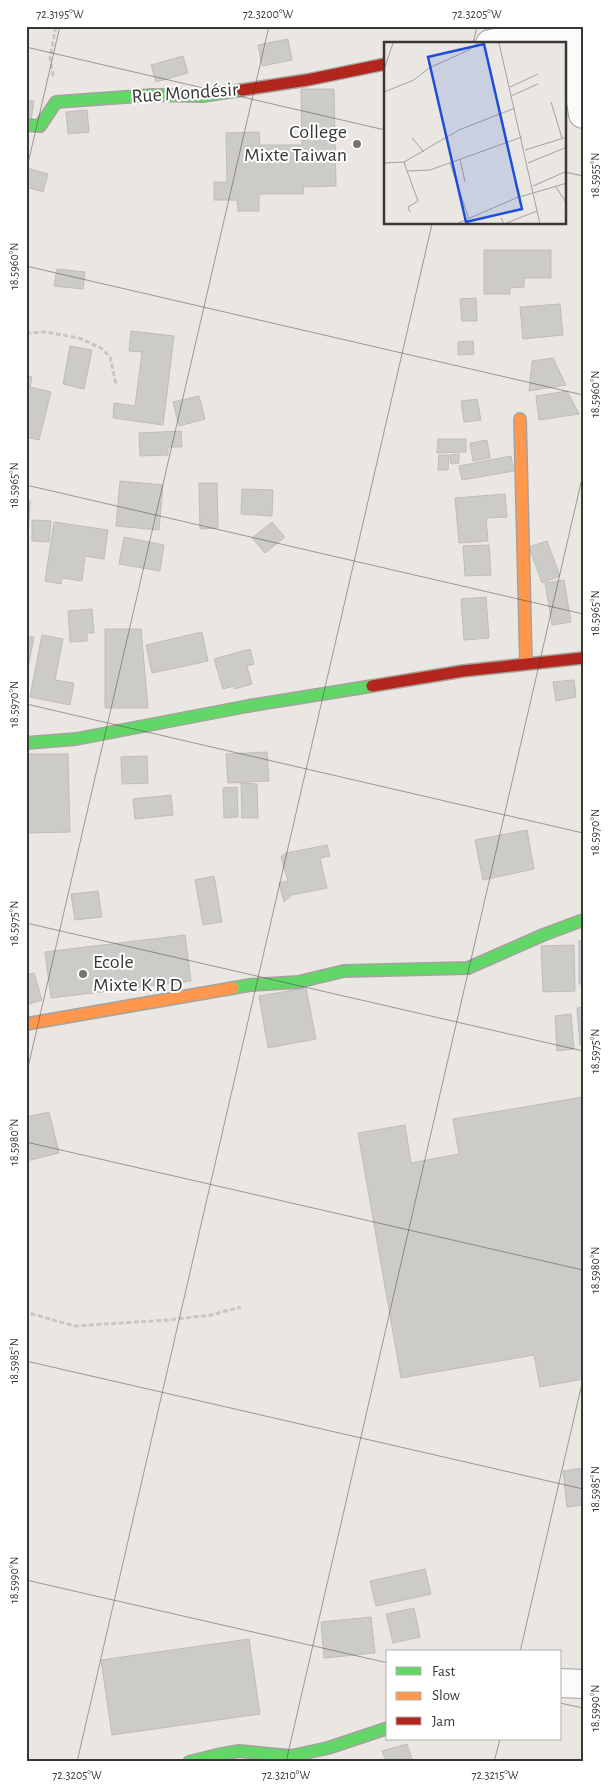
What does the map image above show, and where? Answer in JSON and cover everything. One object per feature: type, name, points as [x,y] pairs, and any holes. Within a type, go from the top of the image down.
[{"type":"street","points":[[500,42],[576,27],[583,114]]},
{"type":"street","name":"Rue Mondésir","points":[[56,102],[153,95],[202,96],[307,80],[384,64]]},
{"type":"street","points":[[26,125],[40,126],[56,102]]},
{"type":"street","points":[[520,419],[526,664]]},
{"type":"street","points":[[26,743],[76,739],[278,701],[463,671],[583,658]]},
{"type":"street","points":[[26,1024],[250,985],[298,982],[344,971],[468,968],[543,934],[583,920]]},
{"type":"street","points":[[562,1684],[583,1684]]},
{"type":"street","points":[[189,1762],[232,1751],[290,1756],[342,1744],[386,1729]]},
{"type":"path","points":[[56,26],[50,58],[56,102]]},
{"type":"path","points":[[26,333],[46,332],[79,338],[101,348],[110,357],[116,384]]},
{"type":"path","points":[[26,1308],[29,1312],[74,1326],[168,1320],[211,1315],[241,1307]]},
{"type":"building","points":[[288,39],[292,60],[262,66],[258,45]]},
{"type":"building","points":[[183,56],[188,73],[156,82],[151,65]]},
{"type":"building","points":[[301,89],[334,89],[336,186],[303,187],[304,194],[259,194],[259,211],[238,211],[237,200],[214,200],[214,182],[227,182],[226,133],[259,132],[260,145],[302,145]]},
{"type":"building","points":[[26,100],[34,101],[31,121],[26,121]]},
{"type":"building","points":[[87,110],[89,132],[68,134],[66,112]]},
{"type":"building","points":[[27,168],[48,174],[43,192],[26,187]]},
{"type":"building","points":[[484,250],[551,250],[551,278],[524,278],[524,287],[510,288],[510,294],[484,294]]},
{"type":"building","points":[[57,269],[85,272],[83,289],[54,286]]},
{"type":"building","points":[[476,298],[477,321],[462,321],[460,299]]},
{"type":"building","points":[[560,304],[563,335],[523,339],[520,307]]},
{"type":"building","points":[[131,331],[174,336],[163,425],[113,418],[114,403],[135,406],[142,352],[129,351]]},
{"type":"building","points":[[473,341],[474,354],[458,355],[458,342]]},
{"type":"building","points":[[70,346],[92,350],[84,389],[63,384]]},
{"type":"building","points":[[553,358],[566,385],[529,391],[532,361]]},
{"type":"building","points":[[26,376],[32,377],[30,387],[51,392],[39,440],[26,437]]},
{"type":"building","points":[[567,391],[579,414],[539,420],[536,396]]},
{"type":"building","points":[[199,396],[205,419],[179,426],[173,402]]},
{"type":"building","points":[[477,399],[481,420],[464,422],[461,401]]},
{"type":"building","points":[[181,431],[182,447],[168,447],[168,455],[140,456],[139,433]]},
{"type":"building","points":[[438,439],[466,439],[466,452],[437,453]]},
{"type":"building","points":[[487,440],[490,458],[473,461],[470,443]]},
{"type":"building","points":[[459,454],[459,463],[451,464],[450,455]]},
{"type":"building","points":[[439,455],[449,455],[448,470],[438,470]]},
{"type":"building","points":[[511,456],[514,471],[462,480],[459,466]]},
{"type":"building","points":[[120,481],[163,485],[159,530],[116,526]]},
{"type":"building","points":[[199,483],[217,483],[218,528],[200,529]]},
{"type":"building","points":[[242,489],[273,490],[272,516],[241,514]]},
{"type":"building","points":[[505,494],[507,517],[486,518],[488,541],[459,543],[455,498]]},
{"type":"building","points":[[26,501],[30,501],[28,541],[26,541]]},
{"type":"building","points":[[32,520],[51,521],[49,542],[32,541]]},
{"type":"building","points":[[54,522],[108,530],[104,559],[85,556],[82,581],[62,578],[61,584],[45,581]]},
{"type":"building","points":[[272,522],[285,537],[265,553],[252,538]]},
{"type":"building","points":[[124,537],[164,545],[160,571],[119,564]]},
{"type":"building","points":[[547,541],[560,576],[542,583],[529,547]]},
{"type":"building","points":[[489,545],[491,575],[465,576],[463,546]]},
{"type":"building","points":[[564,580],[571,622],[552,625],[545,583]]},
{"type":"building","points":[[486,597],[489,638],[464,640],[461,599]]},
{"type":"building","points":[[92,609],[94,633],[87,633],[87,641],[70,642],[68,611]]},
{"type":"building","points":[[105,629],[141,629],[148,708],[105,708]]},
{"type":"building","points":[[202,632],[208,661],[152,673],[146,645]]},
{"type":"building","points":[[42,635],[63,639],[55,680],[74,683],[70,705],[30,697]]},
{"type":"building","points":[[26,636],[34,637],[28,668],[26,667]]},
{"type":"building","points":[[250,649],[254,664],[247,666],[252,684],[235,689],[234,686],[223,689],[214,659]]},
{"type":"building","points":[[574,680],[576,697],[556,701],[553,682]]},
{"type":"building","points":[[267,752],[269,781],[228,783],[226,754]]},
{"type":"building","points":[[26,754],[68,754],[70,832],[26,833]]},
{"type":"building","points":[[147,756],[148,783],[122,784],[121,757]]},
{"type":"building","points":[[241,783],[257,784],[258,818],[242,818]]},
{"type":"building","points":[[237,787],[238,817],[224,818],[223,788]]},
{"type":"building","points":[[171,795],[173,815],[135,819],[133,799]]},
{"type":"building","points":[[527,830],[534,869],[483,880],[475,840]]},
{"type":"building","points":[[327,845],[330,856],[320,858],[327,888],[292,895],[284,902],[279,883],[288,881],[281,857],[286,853]]},
{"type":"building","points":[[214,876],[222,922],[203,925],[195,880]]},
{"type":"building","points":[[98,891],[102,917],[75,920],[71,894]]},
{"type":"building","points":[[185,935],[191,981],[51,998],[45,952]]},
{"type":"building","points":[[579,941],[583,941],[583,984],[579,984]]},
{"type":"building","points":[[574,945],[575,991],[543,992],[541,946]]},
{"type":"building","points":[[34,973],[42,1000],[26,1005],[26,975]]},
{"type":"building","points":[[306,988],[316,1039],[268,1048],[259,996]]},
{"type":"building","points":[[583,1007],[583,1045],[580,1045],[577,1008]]},
{"type":"building","points":[[571,1014],[574,1049],[557,1051],[555,1016]]},
{"type":"building","points":[[583,1097],[583,1379],[540,1387],[534,1355],[401,1378],[358,1133],[405,1125],[411,1163],[459,1154],[453,1119]]},
{"type":"building","points":[[49,1112],[59,1153],[26,1161],[26,1117]]},
{"type":"building","points":[[583,1468],[583,1505],[567,1507],[563,1471]]},
{"type":"building","points":[[425,1569],[431,1594],[376,1606],[370,1581]]},
{"type":"building","points":[[414,1608],[420,1637],[393,1643],[386,1614]]},
{"type":"building","points":[[371,1617],[375,1653],[324,1658],[321,1622]]},
{"type":"building","points":[[249,1639],[260,1714],[112,1735],[101,1660]]},
{"type":"building","points":[[407,1744],[413,1762],[386,1762],[382,1751]]},
{"type":"traffic: fast","points":[[26,125],[40,126],[56,102],[153,95],[202,96],[242,90]]},
{"type":"traffic: fast","points":[[26,743],[76,739],[248,706],[372,686]]},
{"type":"traffic: fast","points":[[233,988],[298,982],[344,971],[468,968],[543,935],[583,920]]},
{"type":"traffic: fast","points":[[189,1762],[239,1751],[291,1756],[328,1748],[386,1729]]},
{"type":"traffic: slow","points":[[520,419],[526,664]]},
{"type":"traffic: slow","points":[[26,1024],[233,988]]},
{"type":"traffic: jam","points":[[242,90],[307,80],[384,64]]},
{"type":"traffic: jam","points":[[372,686],[463,671],[583,658]]},
{"type":"place","name":"College Mixte Taiwan","points":[[357,144]]},
{"type":"place","name":"Ecole Mixte K R D","points":[[83,974]]}]
